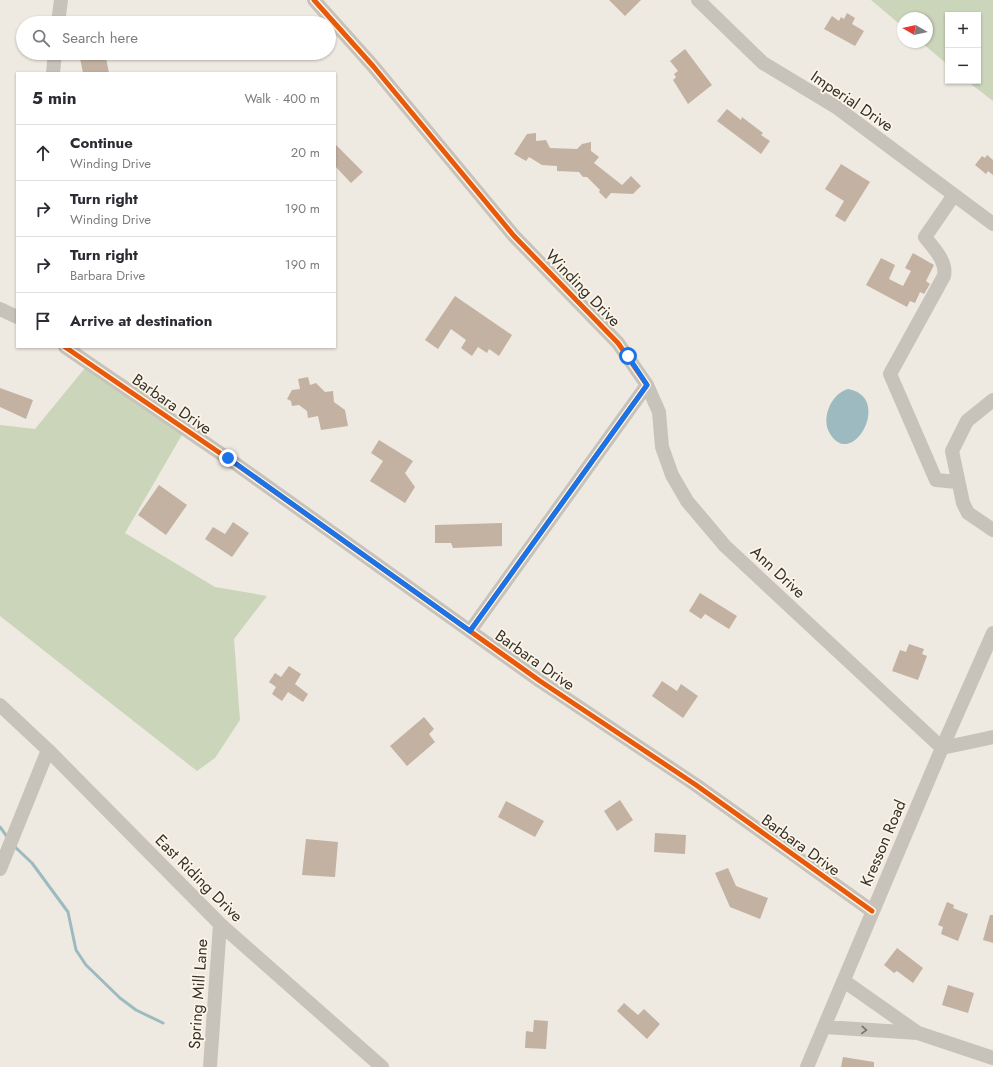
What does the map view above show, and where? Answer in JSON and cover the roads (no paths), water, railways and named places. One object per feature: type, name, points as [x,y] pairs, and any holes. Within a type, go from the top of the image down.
[{"type":"street","points":[[59,16],[61,0]]},
{"type":"street","name":"Winding Drive","points":[[314,0],[328,16]]},
{"type":"street","name":"Imperial Drive","points":[[698,0],[763,63],[836,107],[993,224]]},
{"type":"street","name":"Winding Drive","points":[[336,25],[373,66],[514,236],[618,343],[647,385]]},
{"type":"street","points":[[53,72],[54,60]]},
{"type":"street","points":[[954,195],[925,237],[942,260],[946,269],[944,276],[890,374],[936,480],[958,482]]},
{"type":"street","points":[[0,309],[16,317]]},
{"type":"street","name":"Barbara Drive","points":[[66,348],[236,464],[470,631],[696,785],[872,912]]},
{"type":"street","points":[[470,631],[647,385]]},
{"type":"street","name":"Ann Drive","points":[[647,385],[659,412],[662,447],[672,474],[687,501],[725,546],[942,748]]},
{"type":"street","points":[[993,400],[967,421],[956,439],[952,452],[963,503],[968,513],[993,530]]},
{"type":"street","name":"Kresson Road","points":[[808,1067],[872,912],[993,633]]},
{"type":"street","name":"East Riding Drive","points":[[0,705],[48,750],[220,924],[382,1067]]},
{"type":"street","points":[[942,748],[993,737]]},
{"type":"street","points":[[0,869],[48,750]]},
{"type":"street","name":"Spring Mill Lane","points":[[210,1067],[220,924]]},
{"type":"street","points":[[844,981],[918,1034],[983,1060]]},
{"type":"street","points":[[825,1027],[918,1034]]},
{"type":"water","points":[[848,389],[861,395],[868,405],[868,417],[864,429],[857,439],[848,444],[838,442],[829,432],[826,420],[827,413],[833,400],[842,391]]},
{"type":"waterway","points":[[0,827],[8,838]]},
{"type":"waterway","points":[[14,846],[32,863],[68,912],[76,950],[86,965],[120,998],[136,1010],[163,1023]]}]
